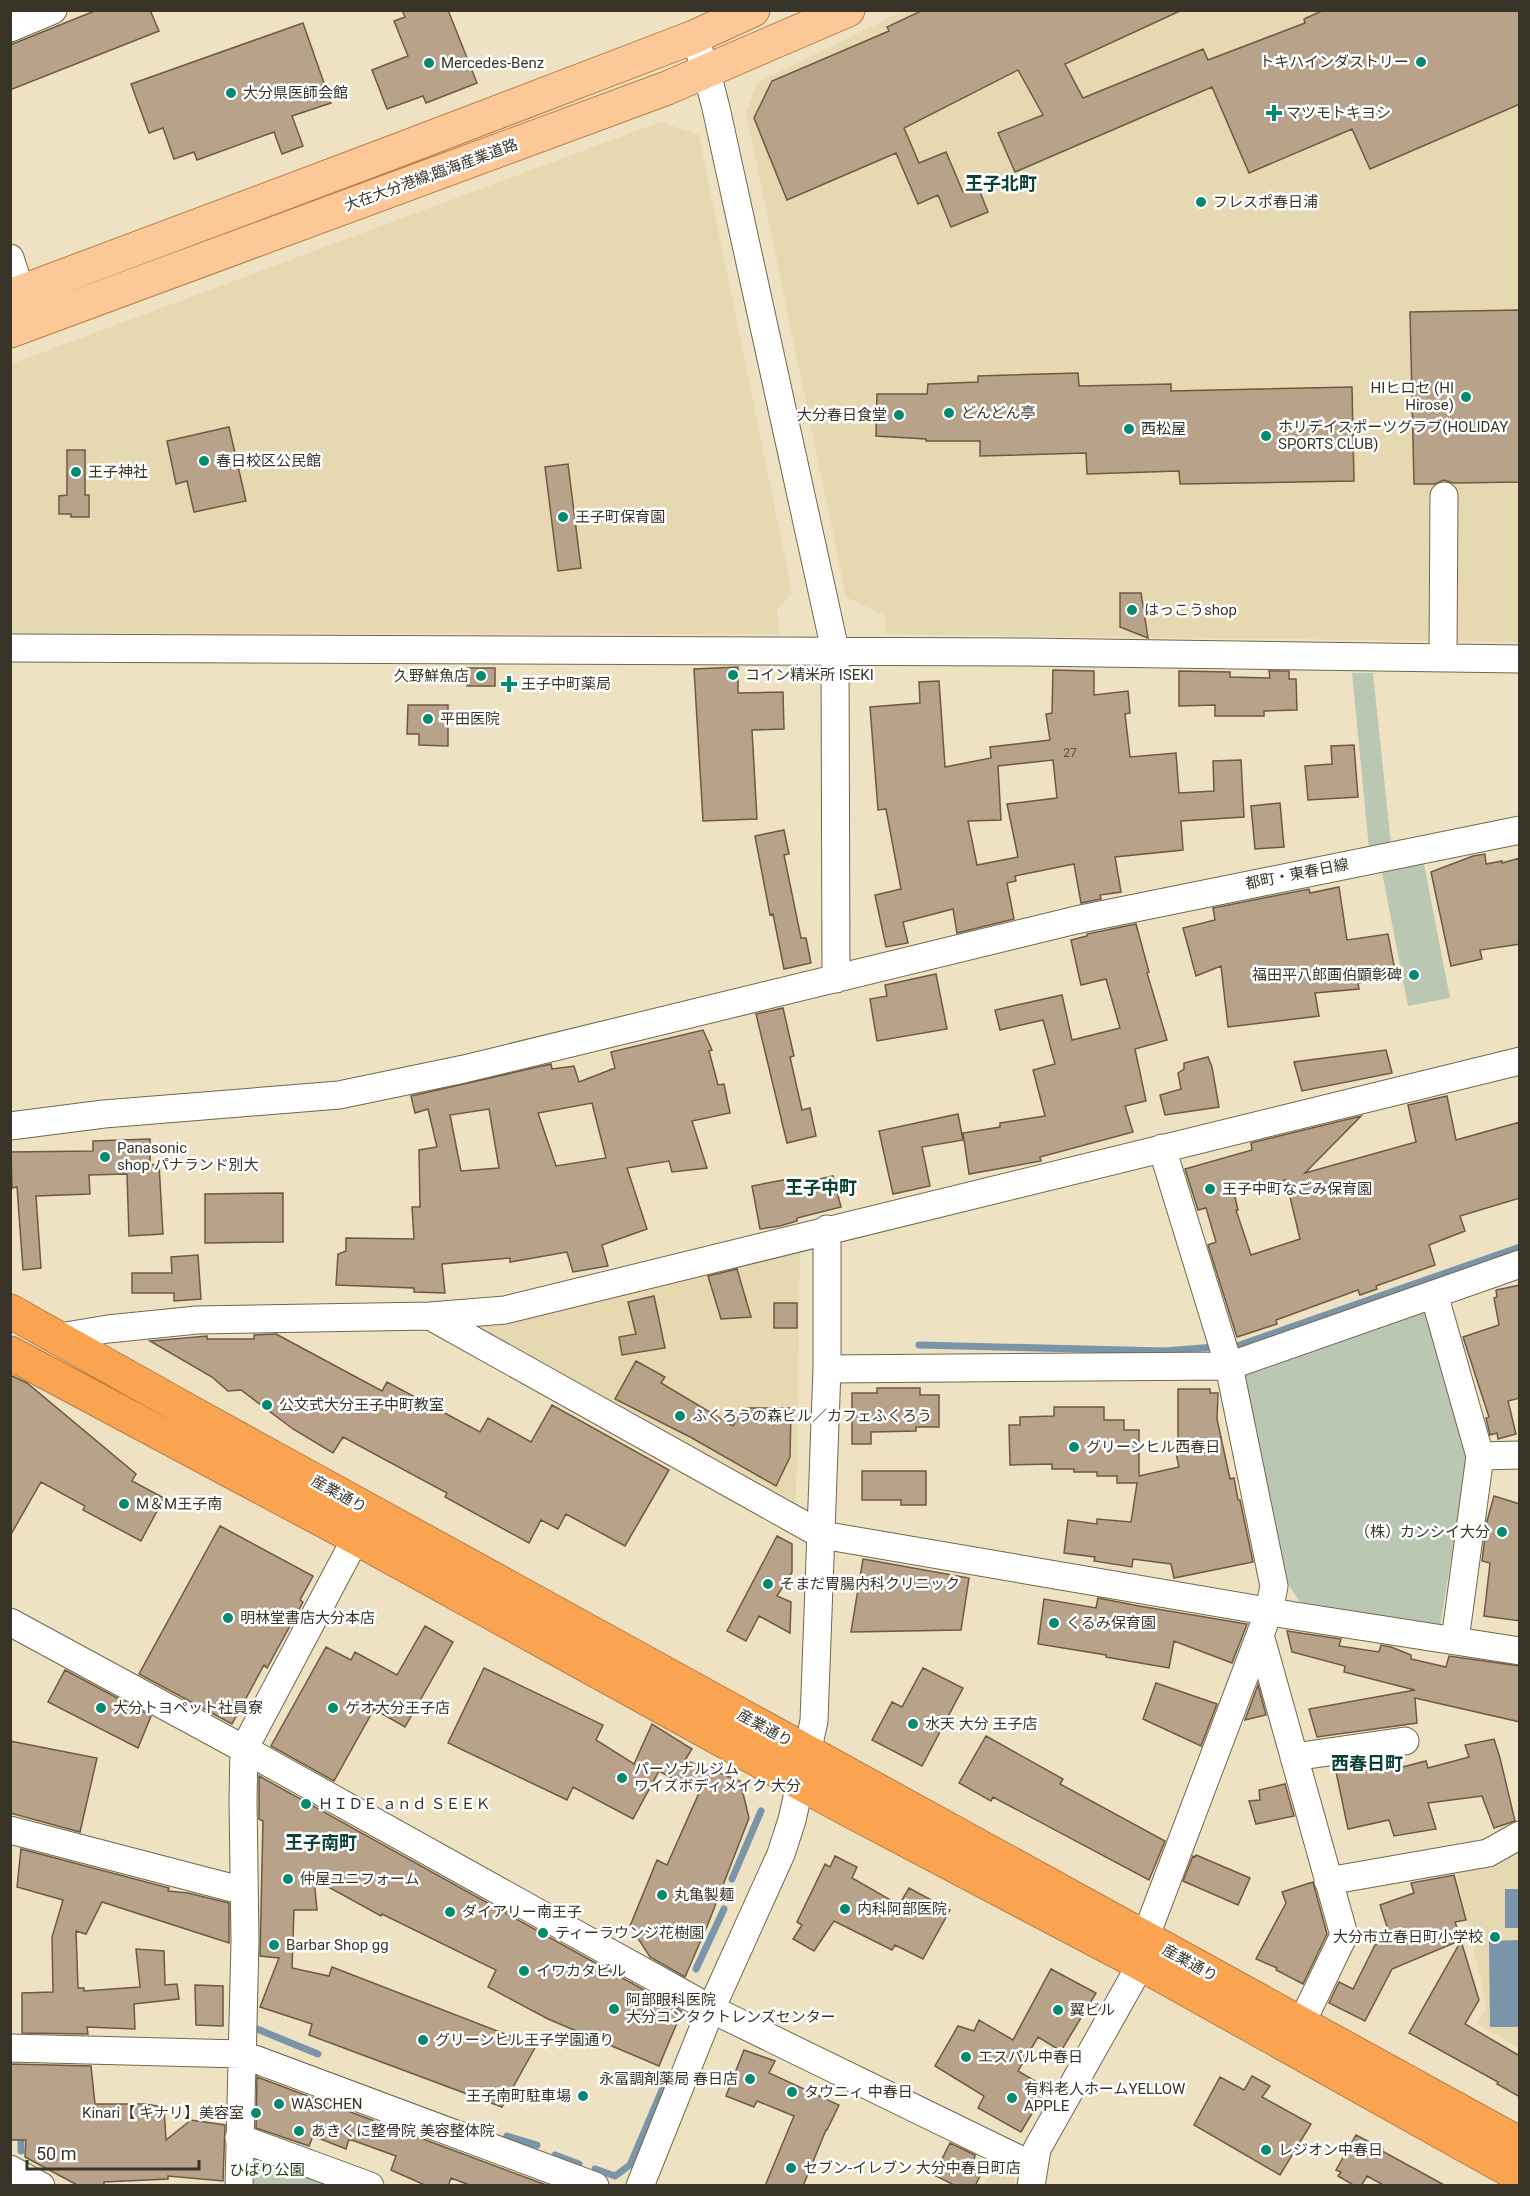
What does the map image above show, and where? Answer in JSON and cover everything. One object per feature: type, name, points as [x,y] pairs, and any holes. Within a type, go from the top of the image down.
[{"type":"highway","name":"産業通り","points":[[10,1311],[192,1413],[805,1767],[1143,1951],[1520,2176]]},
{"type":"highway","name":"産業通り","points":[[10,1353],[356,1538],[805,1767]]},
{"type":"highway","name":"産業通り","points":[[1143,1951],[1301,2024],[1520,2144]]},
{"type":"main road","points":[[16,294],[694,37],[753,10]]},
{"type":"main road","name":"大在大分港線;臨海産業道路","points":[[10,331],[707,73],[848,10]]},
{"type":"street","points":[[10,28],[53,10]]},
{"type":"street","points":[[694,37],[707,73],[741,215],[835,650],[836,979]]},
{"type":"street","points":[[10,258],[16,294]]},
{"type":"street","points":[[1443,657],[1444,496]]},
{"type":"street","points":[[10,648],[835,650],[1520,659]]},
{"type":"street","name":"都町・東春日線","points":[[10,1126],[104,1114],[339,1095],[475,1066],[1076,920],[1520,830]]},
{"type":"street","points":[[60,1338],[108,1329],[196,1320],[430,1316],[505,1310],[827,1229],[1520,1061]]},
{"type":"street","points":[[10,1622],[244,1749],[711,2009],[1032,2176],[1037,2149],[1143,1951],[1264,1623],[1274,1586],[1229,1366],[1162,1148]]},
{"type":"street","points":[[639,2186],[711,2009],[781,1854],[805,1767],[815,1712],[827,1369],[827,1229]]},
{"type":"street","points":[[827,1369],[1229,1366],[1520,1264]]},
{"type":"street","points":[[1434,1294],[1480,1456],[1455,1640]]},
{"type":"street","points":[[430,1316],[822,1534],[1264,1623],[1455,1640],[1520,1651]]},
{"type":"street","points":[[1480,1456],[1520,1455]]},
{"type":"street","points":[[238,2186],[245,1941],[244,1749],[356,1538]]},
{"type":"street","points":[[1264,1623],[1294,1757],[1344,1935],[1301,2024]]},
{"type":"street","points":[[1294,1757],[1405,1741]]},
{"type":"street","points":[[10,1830],[244,1891]]},
{"type":"street","points":[[1328,1881],[1488,1853],[1520,1835]]},
{"type":"street","points":[[10,2048],[241,2054],[595,2186]]},
{"type":"street","points":[[239,2138],[370,2186]]},
{"type":"street","points":[[10,2169],[41,2186]]},
{"type":"shaded area","points":[[903,11],[1519,11],[1519,642],[886,634],[885,616],[846,597],[746,112],[757,83]]},
{"type":"shaded area","points":[[660,122],[699,135],[792,593],[777,610],[779,634],[11,633],[11,364]]},
{"type":"shaded area","points":[[800,1249],[796,1502],[482,1333],[481,1323]]},
{"type":"shaded area","name":"大分市立春日町小学校","points":[[1519,1845],[1519,2048],[1477,2023],[1487,2008],[1455,1866]]},
{"type":"shaded area","points":[[994,2161],[1011,2167],[1009,2176],[1014,2176],[1014,2185],[984,2186]]},
{"type":"green space","points":[[1352,673],[1373,673],[1391,845],[1369,848]]},
{"type":"green space","points":[[1423,859],[1450,998],[1408,1006],[1381,867]]},
{"type":"green space","points":[[1426,1310],[1468,1456],[1440,1626],[1300,1602],[1288,1584],[1244,1374]]},
{"type":"green space","name":"ひばり公園","points":[[257,2150],[349,2185],[251,2185],[251,2157]]},
{"type":"water","points":[[1505,1889],[1519,1889],[1519,1928],[1505,1928]]},
{"type":"water","points":[[1519,1940],[1519,2027],[1490,2027],[1489,1941]]},
{"type":"building","points":[[97,10],[150,10],[159,31],[10,90],[10,45]]},
{"type":"building","name":"Mercedes-Benz","points":[[402,10],[448,10],[477,83],[426,103],[423,96],[387,109],[372,70],[408,56],[394,21],[405,17]]},
{"type":"building","points":[[923,10],[1182,10],[1065,64],[1083,98],[1203,49],[1208,60],[1305,23],[1304,19],[1324,10],[1520,10],[1520,104],[1370,169],[1352,129],[1249,173],[1212,87],[1015,172],[998,133],[1043,115],[1018,70],[904,128],[919,163],[946,152],[963,192],[978,187],[988,212],[951,227],[938,195],[918,204],[896,153],[787,200],[754,118],[772,81],[889,31],[887,27]]},
{"type":"building","name":"大分県医師会館","points":[[303,23],[331,103],[292,116],[303,146],[282,154],[274,132],[197,160],[194,152],[174,159],[163,128],[149,133],[131,84]]},
{"type":"building","name":"HIヒロセ (HI Hirose)","points":[[1520,310],[1520,482],[1453,483],[1444,480],[1435,484],[1414,484],[1410,312]]},
{"type":"building","points":[[1078,373],[1079,386],[1171,384],[1171,391],[1352,387],[1354,481],[1180,484],[1179,471],[1087,474],[1086,453],[980,456],[980,441],[926,441],[926,439],[876,436],[877,394],[927,394],[928,384],[978,382],[978,376]]},
{"type":"building","name":"春日校区公民館","points":[[229,427],[246,501],[194,512],[187,481],[176,484],[167,441]]},
{"type":"building","name":"王子神社","points":[[67,450],[85,450],[85,495],[89,495],[89,517],[59,514],[59,496],[67,495]]},
{"type":"building","points":[[568,464],[581,568],[558,571],[545,467]]},
{"type":"building","name":"はっこうshop","points":[[1120,593],[1141,593],[1148,638],[1120,627]]},
{"type":"building","points":[[738,667],[738,693],[783,692],[784,729],[752,730],[757,819],[703,821],[694,669]]},
{"type":"building","name":"久野鮮魚店","points":[[467,668],[495,668],[495,686],[467,686]]},
{"type":"building","points":[[1053,670],[1094,671],[1094,695],[1128,691],[1130,713],[1125,714],[1130,757],[1176,753],[1179,793],[1214,791],[1213,761],[1241,760],[1244,817],[1181,821],[1183,850],[1115,857],[1121,892],[1100,895],[1101,899],[1081,903],[1074,864],[1015,876],[1016,881],[1007,883],[1014,919],[957,933],[953,909],[903,922],[908,943],[886,947],[875,895],[901,889],[886,809],[878,810],[870,707],[920,703],[919,682],[939,681],[945,767],[991,758],[990,747],[1050,740],[1046,714],[1052,713]],"holes":[[[1053,760],[1057,798],[1007,804],[1018,857],[977,865],[968,821],[1001,820],[998,766]]]},
{"type":"building","points":[[1179,671],[1230,672],[1230,677],[1270,678],[1269,671],[1289,671],[1289,679],[1296,679],[1297,710],[1264,711],[1264,716],[1215,716],[1215,705],[1179,706]]},
{"type":"building","name":"平田医院","points":[[408,705],[448,705],[448,746],[419,745],[419,734],[407,734]]},
{"type":"building","points":[[1354,745],[1358,797],[1308,800],[1305,766],[1332,764],[1331,746]]},
{"type":"building","points":[[1280,803],[1284,847],[1255,849],[1251,806]]},
{"type":"building","points":[[784,830],[789,854],[784,855],[801,938],[806,938],[811,963],[784,969],[773,914],[770,915],[755,836]]},
{"type":"building","points":[[1485,854],[1486,864],[1520,858],[1520,944],[1480,950],[1482,959],[1451,966],[1431,872],[1473,856]]},
{"type":"building","points":[[1339,887],[1347,940],[1388,934],[1396,976],[1358,983],[1359,989],[1315,993],[1319,1016],[1228,1027],[1221,966],[1196,976],[1183,928],[1215,920],[1213,908],[1309,889],[1310,893]]},
{"type":"building","points":[[1136,924],[1149,972],[1147,973],[1167,1040],[1135,1049],[1146,1101],[1125,1106],[1133,1132],[1040,1157],[1041,1161],[969,1174],[963,1133],[1000,1127],[1000,1123],[1045,1116],[1033,1070],[1055,1064],[1043,1020],[1000,1030],[995,1010],[1062,995],[1072,1040],[1120,1028],[1106,979],[1081,985],[1071,940],[1087,936],[1087,934]]},
{"type":"building","points":[[936,974],[947,1029],[877,1041],[870,999],[887,996],[885,985]]},
{"type":"building","points":[[783,1008],[794,1056],[790,1057],[802,1110],[810,1108],[816,1136],[787,1143],[756,1014]]},
{"type":"building","points":[[703,1030],[712,1050],[709,1051],[718,1085],[724,1084],[730,1113],[692,1121],[707,1168],[672,1172],[669,1161],[627,1168],[647,1229],[602,1245],[608,1266],[573,1272],[567,1252],[510,1262],[510,1258],[442,1264],[445,1293],[414,1292],[414,1288],[336,1285],[338,1254],[346,1251],[346,1238],[414,1239],[412,1207],[420,1207],[419,1150],[437,1147],[428,1109],[415,1113],[411,1096],[551,1064],[552,1069],[574,1066],[579,1082],[615,1068],[611,1052]],"holes":[[[592,1103],[606,1158],[556,1166],[538,1113]],[[489,1109],[499,1168],[461,1171],[450,1115]]]},
{"type":"building","points":[[1386,1050],[1392,1073],[1302,1091],[1294,1062]]},
{"type":"building","points":[[1208,1057],[1219,1107],[1165,1115],[1160,1095],[1181,1089],[1178,1073],[1184,1069],[1184,1063]]},
{"type":"building","points":[[1447,1096],[1456,1140],[1520,1122],[1520,1198],[1460,1216],[1465,1231],[1429,1245],[1435,1265],[1376,1286],[1377,1289],[1360,1295],[1358,1290],[1276,1320],[1277,1324],[1237,1337],[1208,1245],[1216,1242],[1206,1208],[1198,1210],[1185,1169],[1252,1150],[1251,1143],[1361,1116],[1305,1173],[1416,1142],[1408,1105]],"holes":[[[1286,1180],[1300,1239],[1251,1255],[1236,1210],[1238,1210],[1234,1193]]]},
{"type":"building","points":[[958,1114],[963,1140],[922,1147],[930,1186],[893,1194],[879,1131]]},
{"type":"building","points":[[150,1139],[150,1165],[159,1164],[163,1234],[129,1236],[127,1174],[89,1175],[90,1194],[36,1196],[41,1268],[23,1270],[17,1187],[12,1188],[11,1152],[93,1151],[93,1141]]},
{"type":"building","points":[[833,1176],[841,1207],[797,1218],[797,1221],[780,1226],[760,1229],[752,1186],[789,1179],[790,1186]]},
{"type":"building","points":[[283,1193],[283,1242],[205,1243],[205,1194]]},
{"type":"building","points":[[198,1255],[201,1299],[174,1301],[174,1293],[132,1293],[132,1273],[172,1273],[171,1257]]},
{"type":"building","points":[[737,1269],[751,1317],[721,1319],[708,1276]]},
{"type":"building","points":[[1520,1285],[1520,1398],[1508,1401],[1516,1434],[1498,1439],[1497,1433],[1490,1435],[1486,1418],[1489,1417],[1463,1337],[1499,1325],[1494,1298],[1497,1297],[1496,1290]]},
{"type":"building","points":[[654,1296],[665,1348],[622,1355],[619,1337],[636,1334],[628,1302]]},
{"type":"building","points":[[774,1303],[797,1303],[797,1328],[774,1328]]},
{"type":"building","points":[[276,1334],[382,1391],[387,1382],[480,1432],[488,1418],[531,1442],[552,1405],[669,1470],[625,1546],[566,1514],[558,1529],[541,1520],[529,1543],[445,1497],[447,1493],[343,1437],[333,1453],[293,1429],[241,1390],[228,1391],[212,1377],[150,1341],[207,1336],[207,1339],[254,1339],[254,1335]]},
{"type":"building","points":[[636,1361],[665,1377],[661,1383],[733,1426],[743,1408],[791,1408],[790,1457],[776,1486],[692,1438],[615,1399]]},
{"type":"building","points":[[10,1375],[27,1383],[136,1474],[132,1481],[164,1498],[141,1541],[83,1510],[85,1506],[41,1482],[10,1536]]},
{"type":"building","points":[[877,1388],[920,1388],[920,1395],[939,1395],[939,1427],[916,1427],[916,1431],[871,1432],[871,1444],[852,1444],[852,1393],[877,1393]]},
{"type":"building","points":[[1178,1389],[1210,1389],[1210,1393],[1218,1393],[1217,1419],[1230,1479],[1234,1478],[1238,1500],[1240,1500],[1253,1562],[1174,1578],[1171,1564],[1133,1559],[1132,1567],[1094,1561],[1095,1557],[1064,1553],[1068,1520],[1097,1524],[1097,1519],[1131,1522],[1137,1483],[1117,1483],[1117,1476],[1097,1476],[1097,1472],[1052,1469],[1052,1464],[1010,1465],[1009,1425],[1020,1425],[1020,1417],[1054,1416],[1054,1407],[1104,1407],[1104,1420],[1124,1420],[1124,1430],[1139,1430],[1139,1476],[1179,1467],[1175,1449],[1178,1448]]},
{"type":"building","points":[[862,1471],[926,1471],[926,1505],[901,1505],[901,1500],[862,1500]]},
{"type":"building","name":"（株）カンシイ大分","points":[[1494,1496],[1520,1504],[1520,1621],[1484,1616],[1490,1563],[1482,1561],[1487,1521]]},
{"type":"building","points":[[220,1526],[313,1576],[300,1600],[303,1602],[267,1668],[264,1665],[232,1724],[139,1674]]},
{"type":"building","name":"そまだ胃腸内科クリニック","points":[[777,1536],[792,1544],[792,1572],[777,1596],[791,1602],[790,1633],[759,1616],[746,1641],[727,1631]]},
{"type":"building","points":[[863,1559],[969,1578],[961,1630],[851,1632]]},
{"type":"building","points":[[1098,1598],[1247,1624],[1232,1663],[1174,1641],[1169,1668],[1038,1644],[1044,1599],[1096,1608]]},
{"type":"building","points":[[425,1626],[453,1642],[405,1727],[374,1709],[334,1781],[271,1746],[326,1647],[351,1660],[355,1652],[397,1675]]},
{"type":"building","points":[[1287,1631],[1341,1639],[1339,1646],[1379,1652],[1381,1645],[1391,1647],[1411,1655],[1411,1659],[1446,1667],[1449,1656],[1520,1666],[1520,1722],[1415,1698],[1417,1723],[1317,1737],[1309,1709],[1415,1690],[1344,1672],[1345,1666],[1292,1652]]},
{"type":"building","points":[[484,1668],[603,1725],[596,1740],[634,1764],[652,1724],[692,1749],[685,1760],[740,1781],[749,1818],[685,1977],[650,1957],[630,1926],[657,1860],[667,1865],[699,1793],[659,1771],[633,1819],[573,1787],[567,1800],[448,1743]]},
{"type":"building","name":"水天 大分 王子店","points":[[923,1668],[963,1688],[922,1766],[872,1740],[892,1702],[902,1707]]},
{"type":"building","name":"大分トヨペット社員寮","points":[[65,1670],[151,1716],[138,1748],[48,1702]]},
{"type":"building","points":[[1156,1683],[1217,1704],[1201,1746],[1143,1719]]},
{"type":"building","points":[[1258,1685],[1266,1715],[1245,1720]]},
{"type":"building","points":[[986,1736],[1063,1779],[1060,1784],[1165,1841],[1149,1880],[993,1797],[991,1801],[959,1783]]},
{"type":"building","points":[[1494,1739],[1515,1821],[1494,1828],[1482,1796],[1428,1803],[1436,1829],[1394,1836],[1389,1820],[1348,1829],[1335,1767],[1379,1761],[1383,1772],[1426,1761],[1428,1768],[1469,1757],[1465,1745]]},
{"type":"building","points":[[10,1741],[97,1758],[80,1832],[10,1813]]},
{"type":"building","points":[[259,1776],[682,2011],[659,2066],[548,2019],[488,1987],[496,1970],[382,1914],[381,1916],[314,1879],[317,1910],[294,1910],[292,1968],[329,1976],[332,1967],[536,2046],[502,2107],[309,2035],[312,2024],[260,2007],[279,1958],[260,1956],[263,1821],[259,1819]]},
{"type":"building","points":[[1285,1784],[1294,1816],[1256,1824],[1249,1801],[1260,1800],[1259,1790]]},
{"type":"building","points":[[21,1849],[169,1888],[168,1891],[188,1893],[229,1903],[229,1943],[102,1902],[86,1934],[76,1931],[78,1988],[84,1988],[84,1991],[140,1987],[136,1949],[164,1951],[165,1985],[177,1984],[179,1999],[134,2004],[135,2029],[87,2027],[88,2034],[22,2033],[22,1993],[53,1992],[52,1937],[63,1900],[17,1887]]},
{"type":"building","points":[[1196,1855],[1250,1878],[1238,1905],[1183,1881],[1193,1856]]},
{"type":"building","points":[[835,1856],[857,1867],[852,1878],[899,1905],[909,1888],[950,1910],[923,1959],[895,1945],[892,1950],[834,1921],[814,1951],[793,1939],[802,1925],[797,1922],[825,1864],[830,1867]]},
{"type":"building","points":[[1454,1875],[1466,1920],[1455,1922],[1461,1940],[1392,1969],[1365,2021],[1329,2003],[1339,1982],[1353,1989],[1375,1945],[1391,1939],[1380,1905],[1414,1893],[1411,1883]]},
{"type":"building","points":[[1313,1882],[1327,1934],[1303,1984],[1276,1970],[1277,1968],[1256,1959],[1286,1903],[1282,1892]]},
{"type":"building","points":[[1461,1941],[1479,2000],[1465,2024],[1520,2056],[1520,2097],[1497,2084],[1498,2082],[1409,2033]]},
{"type":"building","points":[[1051,1969],[1096,1993],[1061,2051],[1038,2037],[1018,2071],[1047,2088],[1021,2132],[978,2108],[984,2096],[935,2066],[958,2026],[974,2031],[979,2020],[1013,2040]]},
{"type":"building","points":[[195,1985],[223,1986],[223,2026],[196,2025]]},
{"type":"building","points":[[744,2050],[775,2061],[769,2073],[839,2105],[803,2186],[765,2186],[794,2116],[757,2101],[754,2107],[726,2096]]},
{"type":"building","points":[[10,2064],[91,2066],[95,2104],[144,2104],[164,2107],[166,2140],[191,2120],[225,2125],[223,2181],[168,2176],[168,2179],[104,2182],[104,2186],[79,2186],[25,2157],[26,2140],[10,2140]]},
{"type":"building","name":"レジオン中春日","points":[[1252,2076],[1270,2086],[1262,2097],[1311,2124],[1280,2175],[1194,2125],[1220,2077],[1244,2090]]},
{"type":"building","points":[[257,2077],[549,2186],[472,2186],[451,2178],[448,2186],[427,2186],[391,2170],[396,2156],[349,2139],[346,2149],[313,2136],[309,2146],[256,2128]]},
{"type":"building","points":[[1356,2135],[1446,2186],[1385,2186],[1367,2176],[1361,2186],[1355,2186],[1338,2176],[1341,2172],[1336,2170]]},
{"type":"building","points":[[950,2143],[975,2155],[974,2160],[985,2166],[975,2186],[956,2186],[934,2175]]},
{"type":"waterway","points":[[1230,1346],[1237,1346],[1520,1247]]},
{"type":"waterway","points":[[919,1345],[1164,1351],[1216,1347]]},
{"type":"waterway","points":[[732,1879],[761,1811]]},
{"type":"waterway","points":[[696,1969],[724,1909]]},
{"type":"waterway","points":[[252,2027],[318,2054]]},
{"type":"waterway","points":[[595,2169],[615,2176],[630,2165],[668,2076]]},
{"type":"waterway","points":[[21,2132],[21,2151]]},
{"type":"waterway","points":[[507,2136],[537,2145]]},
{"type":"waterway","points":[[555,2155],[579,2164]]},
{"type":"place","name":"トキハインダストリー","points":[[1421,62]]},
{"type":"place","name":"Mercedes-Benz","points":[[429,63]]},
{"type":"place","name":"大分県医師会館","points":[[231,93]]},
{"type":"place","name":"マツモトキヨシ","points":[[1274,113]]},
{"type":"place","name":"フレスポ春日浦","points":[[1201,202]]},
{"type":"place","name":"HIヒロセ (HI Hirose)","points":[[1466,397]]},
{"type":"place","name":"どんどん亭","points":[[949,413]]},
{"type":"place","name":"大分春日食堂","points":[[899,415]]},
{"type":"place","name":"西松屋","points":[[1129,429]]},
{"type":"place","name":"ホリデイスポーツグラブ(HOLIDAY SPORTS CLUB)","points":[[1266,436]]},
{"type":"place","name":"春日校区公民館","points":[[204,461]]},
{"type":"place","name":"王子神社","points":[[76,472]]},
{"type":"place","name":"王子町保育園","points":[[563,517]]},
{"type":"place","name":"はっこうshop","points":[[1132,610]]},
{"type":"place","name":"コイン精米所 ISEKI","points":[[733,675]]},
{"type":"place","name":"久野鮮魚店","points":[[481,676]]},
{"type":"place","name":"王子中町薬局","points":[[509,684]]},
{"type":"place","name":"平田医院","points":[[428,719]]},
{"type":"place","name":"福田平八郎画伯顕彰碑","points":[[1414,975]]},
{"type":"place","name":"Panasonic shop パナランド別大","points":[[105,1157]]},
{"type":"place","name":"王子中町なごみ保育園","points":[[1210,1189]]},
{"type":"place","name":"公文式大分王子中町教室","points":[[267,1405]]},
{"type":"place","name":"ふくろうの森ビル／カフェふくろう","points":[[680,1416]]},
{"type":"place","name":"グリーンヒル西春日","points":[[1074,1447]]},
{"type":"place","name":"M＆M王子南","points":[[124,1504]]},
{"type":"place","name":"（株）カンシイ大分","points":[[1502,1532]]},
{"type":"place","name":"そまだ胃腸内科クリニック","points":[[768,1584]]},
{"type":"place","name":"明林堂書店大分本店","points":[[228,1618]]},
{"type":"place","name":"くるみ保育園","points":[[1054,1623]]},
{"type":"place","name":"大分トヨペット社員寮","points":[[101,1708]]},
{"type":"place","name":"ゲオ大分王子店","points":[[333,1708]]},
{"type":"place","name":"水天 大分 王子店","points":[[913,1724]]},
{"type":"place","name":"パーソナルジム ワイズボディメイク 大分","points":[[622,1778]]},
{"type":"place","name":"ＨＩＤＥ ａｎｄ ＳＥＥＫ","points":[[306,1804]]},
{"type":"place","name":"仲屋ユニフォーム","points":[[288,1879]]},
{"type":"place","name":"丸亀製麺","points":[[662,1895]]},
{"type":"place","name":"内科阿部医院","points":[[845,1909]]},
{"type":"place","name":"ダイアリー南王子","points":[[450,1912]]},
{"type":"place","name":"ティーラウンジ花樹園","points":[[543,1933]]},
{"type":"place","name":"大分市立春日町小学校","points":[[1495,1937]]},
{"type":"place","name":"Barbar Shop gg","points":[[274,1945]]},
{"type":"place","name":"イワカタビル","points":[[524,1971]]},
{"type":"place","name":"阿部眼科医院 大分コンタクトレンズセンター","points":[[614,2009]]},
{"type":"place","name":"翼ビル","points":[[1058,2010]]},
{"type":"place","name":"グリーンヒル王子学園通り","points":[[423,2040]]},
{"type":"place","name":"エスパル中春日","points":[[966,2057]]},
{"type":"place","name":"永冨調剤薬局 春日店","points":[[750,2079]]},
{"type":"place","name":"タウニィ 中春日","points":[[792,2092]]},
{"type":"place","name":"王子南町駐車場","points":[[583,2096]]},
{"type":"place","name":"有料老人ホームYELLOW APPLE","points":[[1012,2098]]},
{"type":"place","name":"WASCHEN","points":[[279,2104]]},
{"type":"place","name":"Kinari【 キナリ】美容室","points":[[256,2113]]},
{"type":"place","name":"あきくに整骨院 美容整体院","points":[[299,2131]]},
{"type":"place","name":"レジオン中春日","points":[[1266,2150]]},
{"type":"place","name":"セブン-イレブン 大分中春日町店","points":[[791,2168]]},
{"type":"district","name":"王子北町","points":[[1001,183]]},
{"type":"district","name":"王子中町","points":[[821,1187]]},
{"type":"district","name":"西春日町","points":[[1367,1763]]},
{"type":"district","name":"王子南町","points":[[321,1842]]}]
